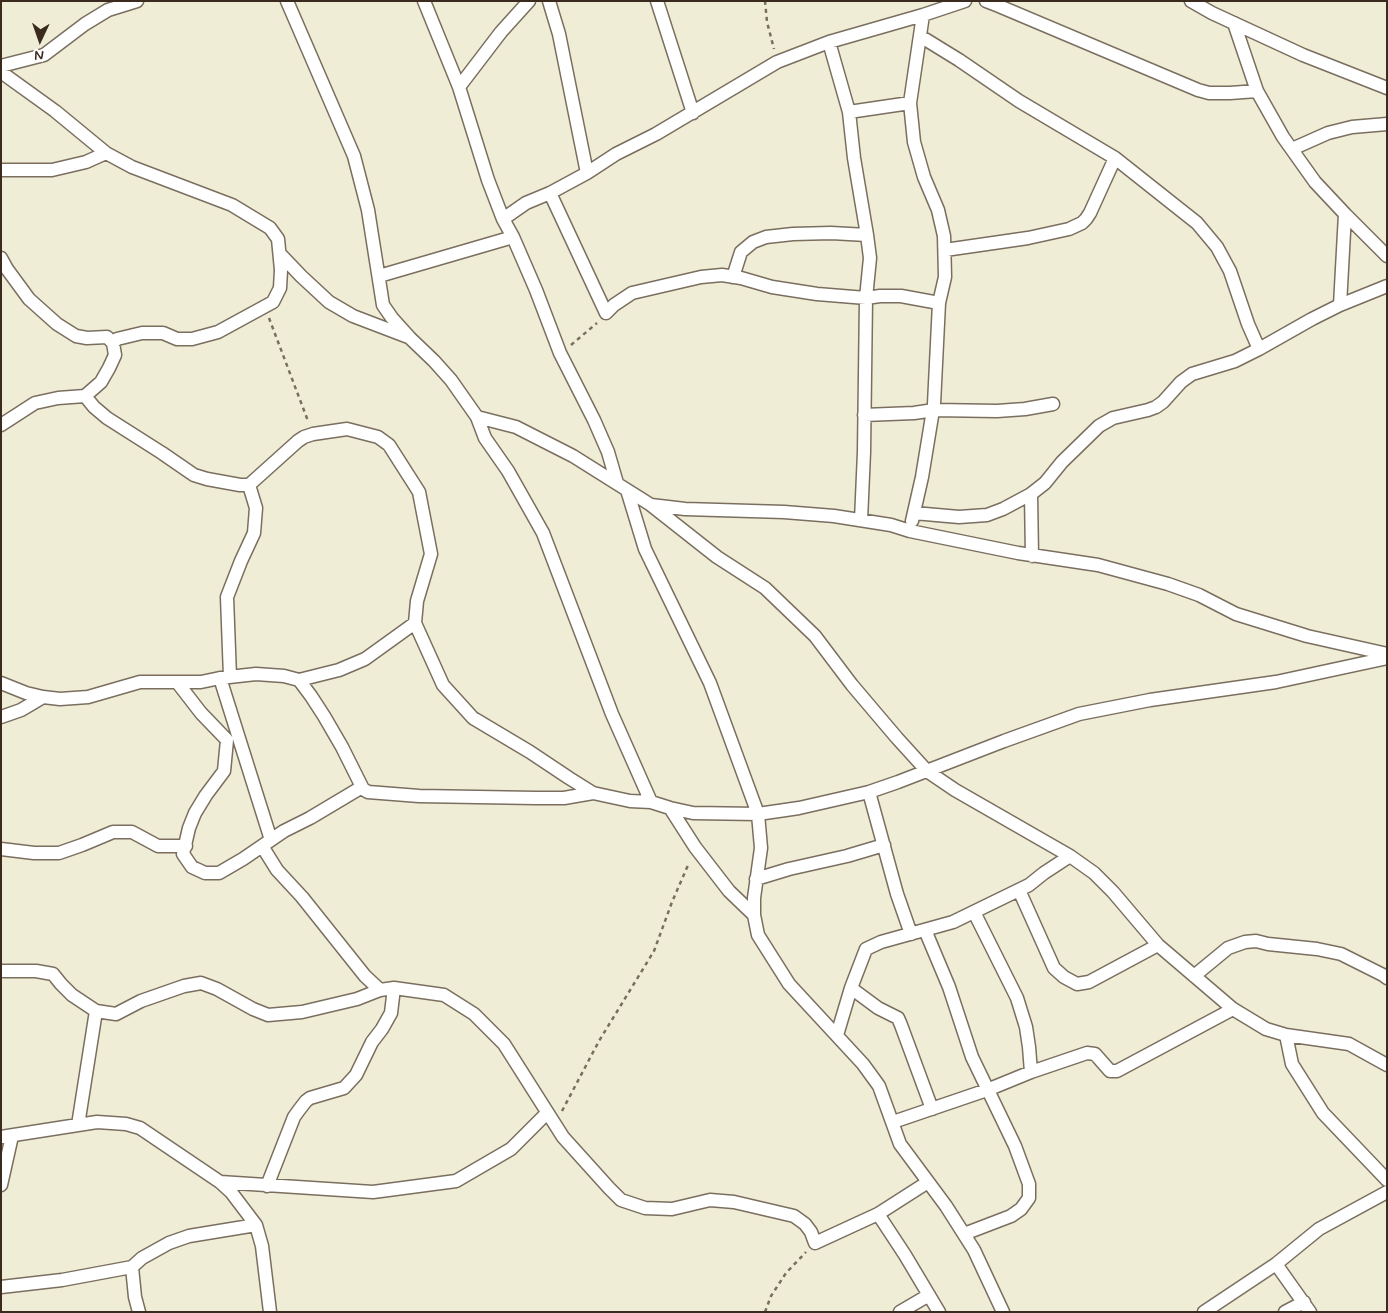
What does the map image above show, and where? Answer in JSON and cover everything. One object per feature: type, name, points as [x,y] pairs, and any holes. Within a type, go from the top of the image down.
[{"type":"street","points":[[1,66],[44,55],[84,24],[108,10],[137,1]]},
{"type":"street","points":[[287,1],[354,156],[368,210],[383,305],[410,338],[451,380],[477,417],[485,438],[508,471],[543,533],[612,714],[651,802]]},
{"type":"street","points":[[424,1],[459,87],[488,180],[503,219],[536,290],[560,353],[608,452],[645,549],[710,682],[758,814],[761,848],[754,898],[754,915],[758,935],[789,984],[863,1064],[879,1086],[900,1144],[974,1250],[1003,1312]]},
{"type":"street","points":[[459,87],[501,32],[530,1]]},
{"type":"street","points":[[548,1],[559,34],[575,108],[586,173]]},
{"type":"street","points":[[657,1],[693,113]]},
{"type":"street","points":[[503,219],[526,203],[550,193],[616,154],[693,113],[777,62],[829,42],[965,1]]},
{"type":"street","points":[[986,1],[1190,88],[1209,93],[1256,91]]},
{"type":"street","points":[[1189,2],[1303,56],[1387,88]]},
{"type":"street","points":[[910,531],[934,410],[939,302],[945,277],[944,236],[938,210],[924,178],[914,142],[910,103],[923,15]]},
{"type":"street","points":[[1234,23],[1256,91],[1283,137],[1315,182],[1387,256]]},
{"type":"street","points":[[920,36],[1019,101],[1115,158],[1197,223],[1217,247],[1230,271],[1259,350]]},
{"type":"street","points":[[829,42],[849,112],[854,158],[868,235],[870,258],[866,298],[861,520]]},
{"type":"street","points":[[1,72],[55,110],[106,153],[132,167],[232,205],[270,228],[278,239],[282,270],[280,288],[273,302],[218,332],[192,339],[177,339],[164,333],[142,332],[117,339],[113,343]]},
{"type":"street","points":[[849,112],[910,103]]},
{"type":"street","points":[[1292,149],[1328,133],[1352,127],[1387,124]]},
{"type":"street","points":[[1,170],[52,170],[86,162],[106,153]]},
{"type":"street","points":[[945,250],[1028,238],[1069,229],[1082,223],[1090,213],[1115,158]]},
{"type":"street","points":[[550,193],[606,313],[632,293],[701,277],[722,275],[816,294],[866,298],[901,296],[939,302]]},
{"type":"street","points":[[1340,305],[1345,214]]},
{"type":"street","points":[[734,277],[741,252],[753,242],[794,234],[868,235]]},
{"type":"street","points":[[378,276],[513,237]]},
{"type":"street","points":[[280,254],[329,302],[353,316],[410,338]]},
{"type":"street","points":[[1,258],[29,299],[57,324],[76,336],[87,338],[107,337],[113,343],[115,354],[101,382],[85,396],[58,398],[36,403],[1,425]]},
{"type":"street","points":[[914,513],[959,517],[987,515],[1003,509],[1045,483],[1062,462],[1099,426],[1113,418],[1156,407],[1181,382],[1192,374],[1235,361],[1259,350],[1340,305],[1387,286]]},
{"type":"street","points":[[85,396],[107,418],[162,452],[194,475],[240,485],[249,484],[298,441],[313,434],[347,429],[378,437],[389,445],[419,492],[431,554],[417,601],[415,623],[442,685],[473,718],[593,793],[630,801],[651,802],[693,813],[758,814],[799,808],[869,792],[1079,714],[1150,700],[1276,682],[1387,658]]},
{"type":"street","points":[[864,416],[934,410],[997,411],[1053,404]]},
{"type":"street","points":[[477,417],[516,427],[573,456],[651,505],[716,557],[765,588],[815,636],[852,685],[896,738],[927,771],[954,790],[1070,856],[1094,873],[1113,892],[1158,946],[1233,1009],[1266,1029],[1348,1044],[1387,1065]]},
{"type":"street","points":[[249,484],[256,508],[254,533],[227,597],[225,678],[266,843],[276,870],[302,897],[365,976],[380,990]]},
{"type":"street","points":[[1030,494],[1032,556]]},
{"type":"street","points":[[651,505],[685,509],[784,512],[861,520],[1032,556],[1098,565],[1151,579],[1199,595],[1236,614],[1307,636],[1387,654]]},
{"type":"street","points":[[1,683],[26,693],[60,699],[88,697],[140,682],[201,682],[256,674],[284,676],[299,680],[339,670],[365,659],[415,623]]},
{"type":"street","points":[[299,680],[324,716],[342,747],[362,789],[368,792],[468,798],[564,798],[593,793]]},
{"type":"street","points":[[177,682],[201,713],[227,740],[224,771],[206,795],[195,813],[189,828],[184,854],[192,867],[205,873],[219,872],[284,831],[362,787]]},
{"type":"street","points":[[1,717],[21,710],[43,697]]},
{"type":"street","points":[[869,792],[897,894],[911,934]]},
{"type":"street","points":[[670,808],[695,847],[729,891],[754,915]]},
{"type":"street","points":[[1,849],[34,853],[59,853],[82,846],[113,832],[132,832],[158,846],[186,846]]},
{"type":"street","points":[[756,879],[884,845]]},
{"type":"street","points":[[837,1035],[850,988],[866,949],[881,942],[953,922],[1029,885],[1070,856]]},
{"type":"street","points":[[1019,890],[1054,968],[1064,977],[1077,984],[1089,982],[1158,946]]},
{"type":"street","points":[[974,912],[1017,998],[1026,1027],[1031,1072]]},
{"type":"street","points":[[925,930],[949,987],[972,1057],[1015,1146],[1028,1184],[1029,1198],[1021,1209],[1011,1216],[964,1234]]},
{"type":"street","points":[[1194,976],[1228,948],[1245,942],[1256,941],[1341,954],[1387,978]]},
{"type":"street","points":[[1,971],[36,970],[53,974],[72,995],[96,1011],[116,1014],[141,1001],[184,986],[201,983],[268,1015],[302,1012],[358,999],[380,990],[394,988],[444,995],[474,1014],[504,1044],[562,1137],[621,1200],[645,1208],[672,1210],[710,1200],[734,1202],[794,1216],[805,1224],[811,1232],[815,1243],[878,1214],[928,1182]]},
{"type":"street","points":[[267,1186],[294,1117],[306,1101],[310,1098],[344,1088],[356,1075],[372,1042],[391,1013],[394,988]]},
{"type":"street","points":[[850,988],[878,1008],[898,1018],[932,1109]]},
{"type":"street","points":[[893,1122],[1087,1053],[1095,1054],[1110,1071],[1117,1071],[1233,1009]]},
{"type":"street","points":[[78,1125],[96,1011]]},
{"type":"street","points":[[1286,1034],[1292,1064],[1323,1113],[1387,1180]]},
{"type":"street","points":[[220,1182],[373,1192],[456,1181],[511,1149],[547,1113]]},
{"type":"street","points":[[1,1185],[7,1137],[97,1122],[126,1124],[140,1128],[220,1182],[231,1192],[256,1226],[262,1246],[270,1312]]},
{"type":"street","points":[[1204,1312],[1276,1264],[1319,1229],[1387,1192]]},
{"type":"street","points":[[878,1214],[938,1312]]},
{"type":"street","points":[[1,1287],[62,1280],[132,1267],[142,1258],[169,1243],[189,1236],[256,1226]]},
{"type":"street","points":[[1276,1264],[1307,1307],[1285,1312]]},
{"type":"street","points":[[132,1267],[135,1297],[139,1312]]},
{"type":"street","points":[[900,1312],[929,1295]]},
{"type":"path","points":[[765,1],[767,22],[777,62]]},
{"type":"path","points":[[265,306],[313,434]]},
{"type":"path","points":[[560,353],[596,324],[606,313]]},
{"type":"path","points":[[554,1126],[599,1041],[654,950],[695,847]]},
{"type":"path","points":[[764,1312],[771,1296],[786,1273],[815,1243]]}]
